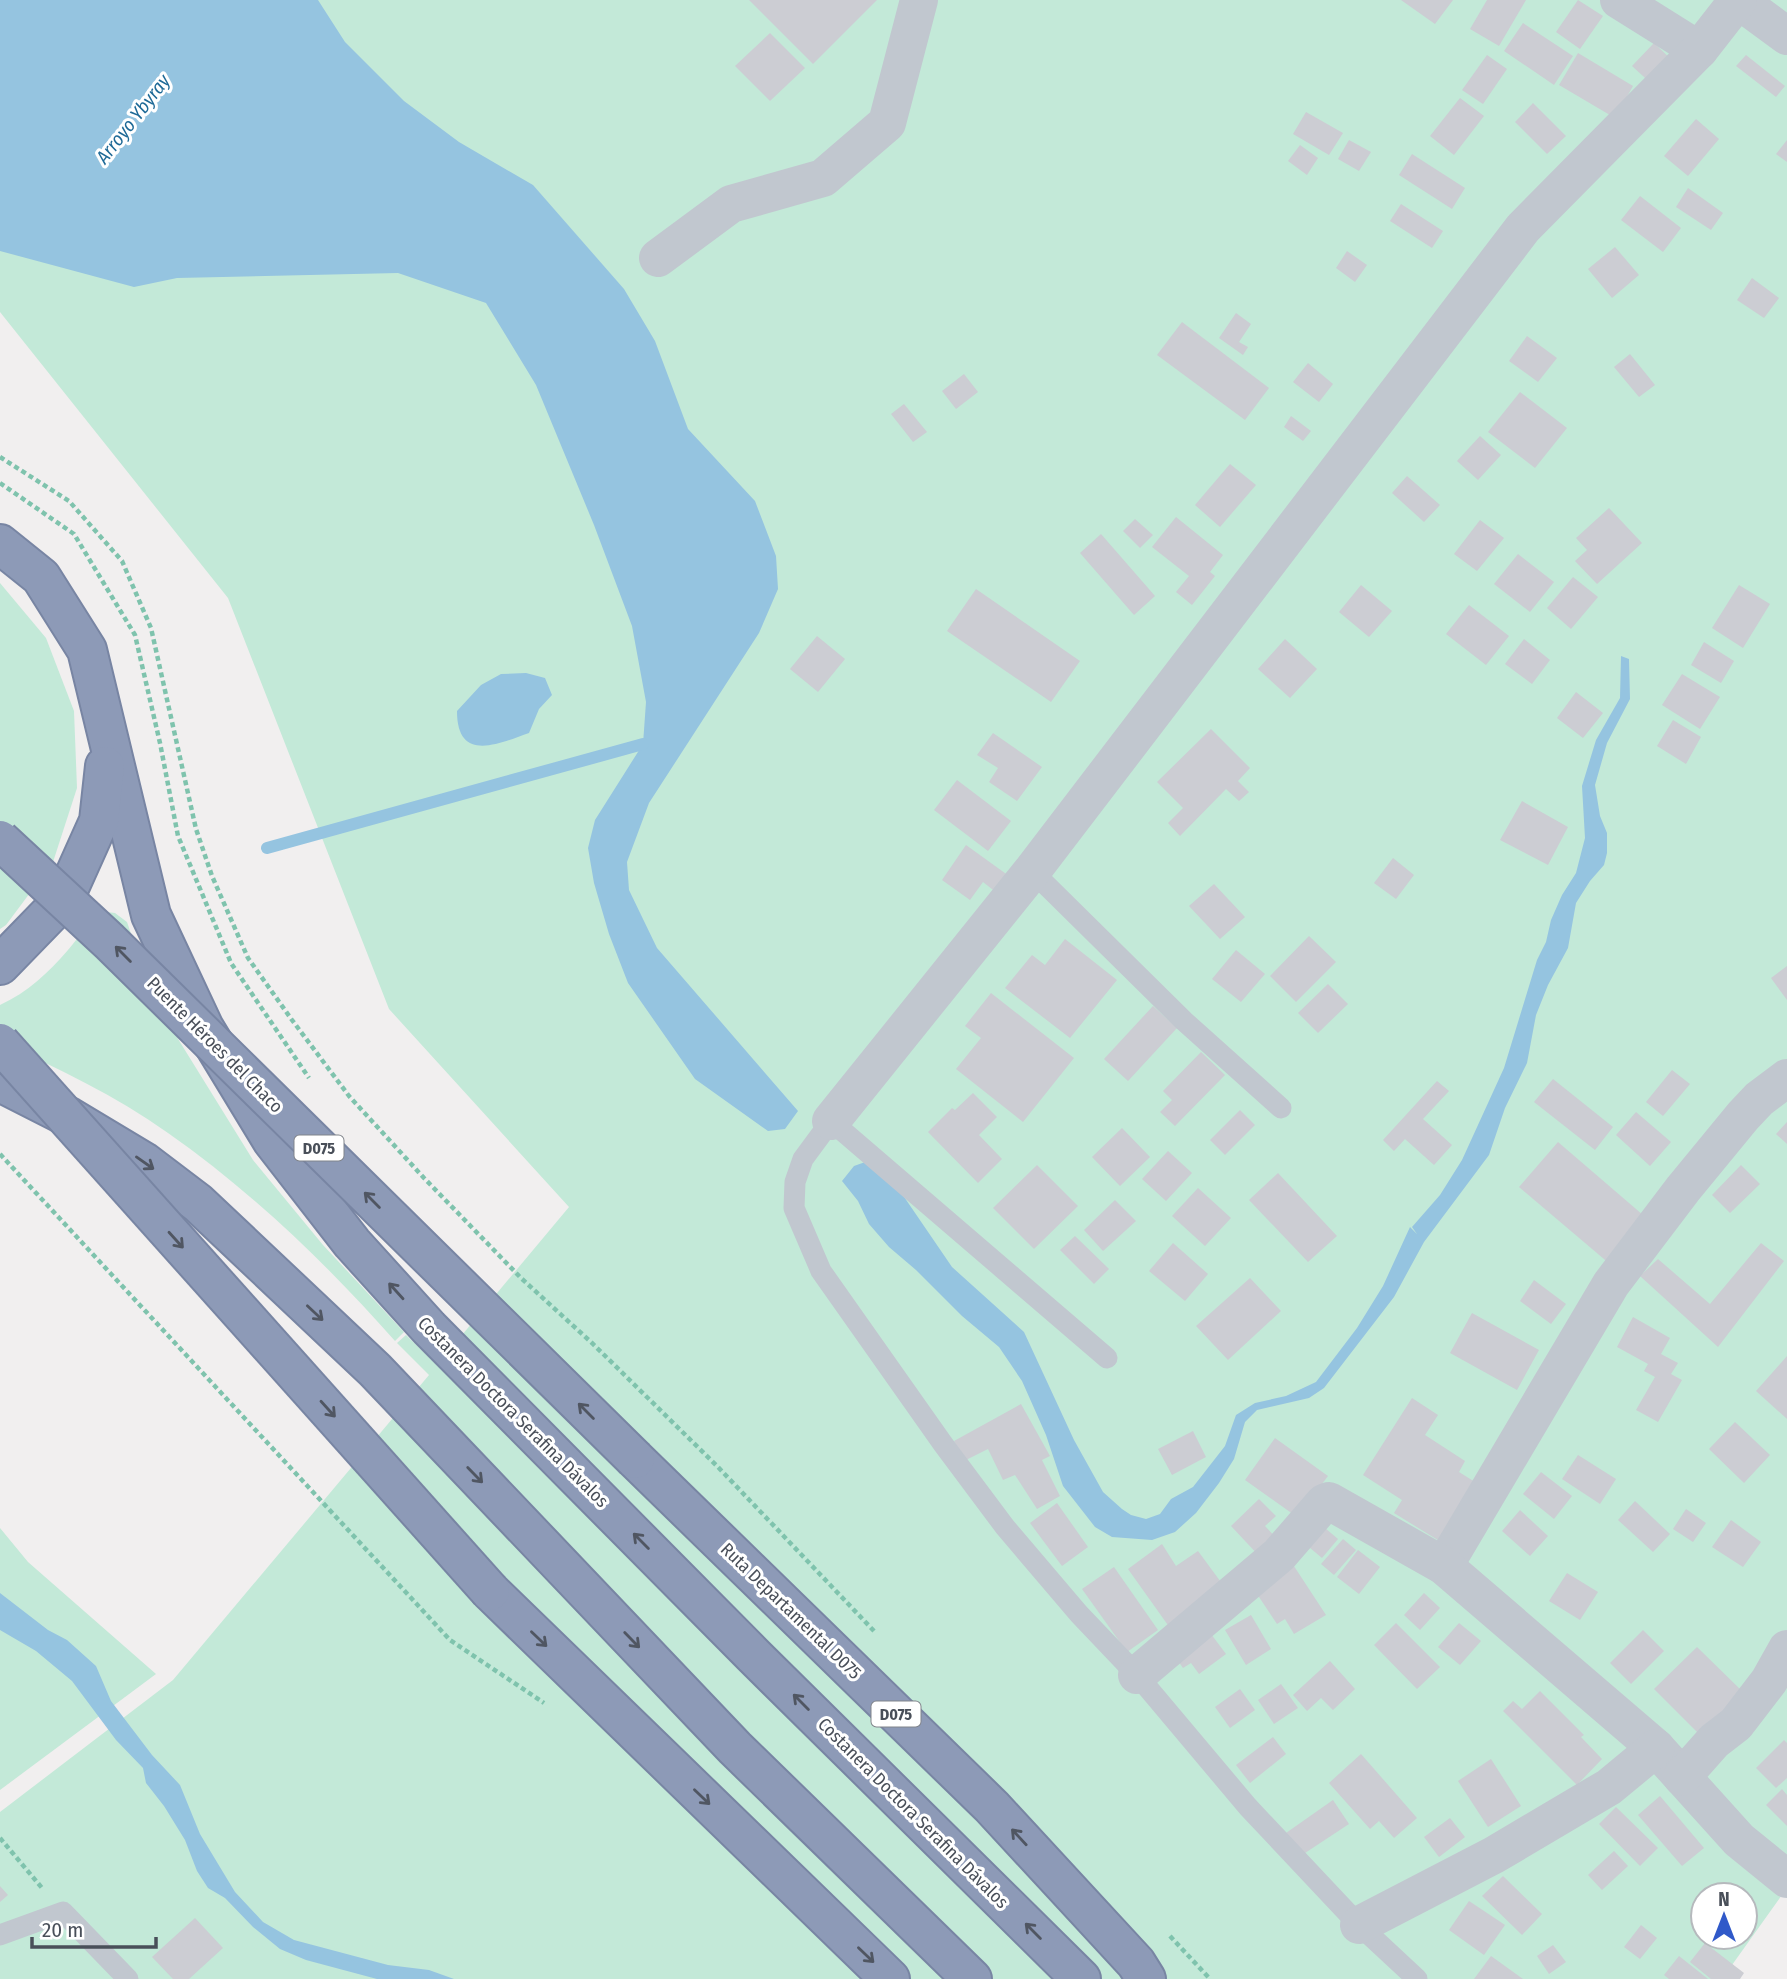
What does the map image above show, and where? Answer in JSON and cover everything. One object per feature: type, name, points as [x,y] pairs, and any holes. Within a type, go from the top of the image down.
[{"type":"highway","name":"Costanera Doctora Serafina Dávalos","points":[[0,544],[41,577],[88,650],[151,915],[204,1028],[272,1140],[336,1223],[429,1328],[753,1655],[1082,1979]]},
{"type":"highway","name":"Costanera Doctora Serafina Dávalos","points":[[0,965],[64,900],[99,821],[108,736]]},
{"type":"highway","name":"Puente Héroes del Chaco","points":[[0,840],[109,941],[635,1459]]},
{"type":"highway","points":[[0,1043],[490,1591],[890,1979]]},
{"type":"highway","points":[[0,1082],[69,1117],[133,1155],[198,1203],[375,1370],[735,1748],[972,1979]]},
{"type":"highway","name":"Ruta Departamental D075","points":[[635,1459],[992,1807],[1136,1963],[1146,1979]]},
{"type":"street","points":[[659,258],[731,204],[823,178],[887,123],[919,0]]},
{"type":"street","points":[[1619,0],[1699,50]]},
{"type":"street","points":[[831,1121],[1032,871],[1523,228],[1699,50],[1738,0],[1787,36]]},
{"type":"street","points":[[1444,1566],[1612,1284],[1683,1189],[1743,1116],[1759,1099],[1787,1078]]},
{"type":"street","points":[[1137,1675],[1279,1555],[1324,1503],[1329,1501],[1444,1566],[1656,1748],[1740,1840],[1787,1879]]},
{"type":"street","points":[[1682,1777],[1714,1741],[1736,1724],[1769,1681],[1787,1649]]},
{"type":"street","points":[[1359,1925],[1494,1855],[1609,1787],[1656,1748]]},
{"type":"lane","points":[[1032,871],[1184,1021],[1281,1108]]},
{"type":"lane","points":[[1107,1358],[831,1121],[803,1159],[794,1182],[794,1208],[821,1271],[1005,1527],[1079,1615],[1137,1675],[1248,1807],[1359,1925],[1417,1979]]},
{"type":"lane","points":[[0,1935],[63,1912],[128,1979]]},
{"type":"path","points":[[0,457],[69,501],[122,561],[151,628],[196,830],[212,876],[248,958],[292,1020],[349,1096],[424,1178],[521,1278],[592,1343],[717,1466]]},
{"type":"path","points":[[0,483],[74,534],[135,635],[178,836],[231,962],[309,1078]]},
{"type":"path","points":[[0,1153],[450,1640],[550,1707]]},
{"type":"path","points":[[0,1838],[63,1912]]},
{"type":"green space","points":[[0,0],[1787,0],[1787,1888],[1759,1927],[1759,1881],[1689,1881],[1689,1951],[1742,1951],[1722,1979],[0,1979],[0,1812],[173,1680],[429,1375],[397,1343],[406,1335],[437,1365],[569,1207],[389,1009],[228,598],[0,312]]},
{"type":"green space","points":[[0,583],[46,638],[74,711],[77,788],[53,862],[6,925],[0,929]]},
{"type":"green space","points":[[107,912],[115,913],[127,922],[144,972],[170,1026],[253,1160],[323,1245],[404,1332],[395,1341],[343,1284],[288,1230],[199,1156],[107,1095],[0,1042],[0,1005],[37,981],[73,945],[90,923]]},
{"type":"green space","points":[[0,1528],[28,1562],[156,1674],[0,1790]]},
{"type":"water","name":"Arroyo Ybyray","points":[[0,0],[318,0],[345,42],[404,101],[459,142],[533,185],[624,289],[655,341],[688,429],[755,501],[776,556],[778,589],[759,633],[649,803],[627,862],[629,890],[657,948],[798,1111],[785,1129],[768,1131],[695,1079],[628,983],[609,934],[594,883],[588,848],[595,820],[643,744],[646,702],[632,626],[536,385],[486,303],[398,273],[177,278],[134,287],[0,251]]},
{"type":"water","points":[[1621,656],[1629,659],[1630,699],[1607,743],[1595,785],[1600,816],[1607,833],[1604,865],[1576,903],[1568,948],[1548,985],[1536,1015],[1527,1063],[1505,1108],[1489,1155],[1424,1242],[1394,1297],[1324,1388],[1309,1398],[1257,1410],[1245,1422],[1234,1459],[1196,1513],[1175,1532],[1152,1540],[1112,1537],[1095,1527],[1063,1486],[1046,1435],[1022,1381],[999,1347],[889,1247],[869,1224],[858,1201],[842,1181],[854,1166],[868,1161],[898,1188],[952,1267],[1024,1332],[1074,1440],[1103,1492],[1131,1515],[1146,1519],[1160,1514],[1171,1499],[1193,1487],[1225,1446],[1236,1415],[1255,1403],[1286,1396],[1316,1382],[1357,1328],[1383,1286],[1410,1227],[1417,1234],[1412,1227],[1440,1195],[1462,1160],[1504,1068],[1551,920],[1576,873],[1585,838],[1582,786],[1596,740],[1620,698]]},
{"type":"water","points":[[526,673],[545,678],[552,695],[539,709],[529,733],[505,742],[481,746],[464,738],[457,711],[481,685],[501,674]]},
{"type":"water","points":[[0,1593],[48,1630],[67,1640],[96,1666],[111,1701],[152,1755],[180,1785],[200,1834],[235,1892],[263,1922],[294,1940],[388,1965],[429,1970],[454,1979],[377,1979],[306,1960],[280,1949],[253,1927],[225,1898],[208,1888],[197,1871],[185,1840],[146,1783],[143,1768],[116,1740],[72,1681],[36,1651],[0,1630]]},
{"type":"building","points":[[749,0],[877,0],[813,64]]},
{"type":"building","points":[[1401,0],[1453,0],[1435,24]]},
{"type":"building","points":[[1487,0],[1526,0],[1499,46],[1470,29]]},
{"type":"building","points":[[1578,0],[1603,16],[1580,49],[1556,32]]},
{"type":"building","points":[[1523,23],[1573,56],[1554,85],[1504,51]]},
{"type":"building","points":[[770,33],[805,68],[770,101],[735,66]]},
{"type":"building","points":[[1654,43],[1676,64],[1655,87],[1632,66]]},
{"type":"building","points":[[1578,53],[1633,86],[1615,118],[1559,85]]},
{"type":"building","points":[[1487,55],[1507,69],[1483,104],[1462,90]]},
{"type":"building","points":[[1746,55],[1785,86],[1776,97],[1736,66]]},
{"type":"building","points":[[1460,98],[1484,116],[1454,155],[1430,136]]},
{"type":"building","points":[[1533,103],[1566,136],[1547,154],[1515,122]]},
{"type":"building","points":[[1306,112],[1343,133],[1329,155],[1293,134]]},
{"type":"building","points":[[1696,119],[1719,139],[1688,176],[1664,156]]},
{"type":"building","points":[[1349,140],[1371,152],[1359,171],[1338,159]]},
{"type":"building","points":[[1787,140],[1787,162],[1776,154]]},
{"type":"building","points":[[1300,145],[1318,158],[1307,175],[1288,161]]},
{"type":"building","points":[[1412,154],[1465,188],[1452,209],[1399,175]]},
{"type":"building","points":[[1688,188],[1723,213],[1711,230],[1676,207]]},
{"type":"building","points":[[1640,196],[1681,228],[1663,252],[1621,220]]},
{"type":"building","points":[[1401,204],[1443,231],[1432,248],[1390,221]]},
{"type":"building","points":[[1615,247],[1639,275],[1612,298],[1588,269]]},
{"type":"building","points":[[1347,251],[1367,265],[1355,282],[1336,268]]},
{"type":"building","points":[[1752,278],[1779,298],[1764,318],[1737,300]]},
{"type":"building","points":[[1236,313],[1251,324],[1239,342],[1248,347],[1243,355],[1219,338]]},
{"type":"building","points":[[1182,322],[1269,388],[1245,420],[1157,355]]},
{"type":"building","points":[[1527,336],[1557,358],[1538,382],[1509,361]]},
{"type":"building","points":[[1630,354],[1655,385],[1639,397],[1614,367]]},
{"type":"building","points":[[1308,363],[1333,384],[1319,402],[1293,382]]},
{"type":"building","points":[[964,374],[978,392],[956,409],[942,391]]},
{"type":"building","points":[[1520,392],[1567,428],[1535,468],[1488,432]]},
{"type":"building","points":[[904,404],[927,432],[913,442],[891,414]]},
{"type":"building","points":[[1291,416],[1311,431],[1303,441],[1284,427]]},
{"type":"building","points":[[1480,436],[1501,455],[1478,480],[1457,461]]},
{"type":"building","points":[[1230,464],[1256,485],[1220,527],[1195,505]]},
{"type":"building","points":[[1407,476],[1440,505],[1424,522],[1392,493]]},
{"type":"building","points":[[1609,508],[1642,543],[1597,584],[1575,561],[1587,550],[1576,538]]},
{"type":"building","points":[[1176,517],[1223,555],[1210,572],[1215,576],[1192,605],[1176,592],[1189,576],[1152,547]]},
{"type":"building","points":[[1135,519],[1153,535],[1140,548],[1123,531]]},
{"type":"building","points":[[1480,520],[1504,538],[1477,571],[1454,554]]},
{"type":"building","points":[[1101,534],[1155,596],[1134,615],[1080,553]]},
{"type":"building","points":[[1518,554],[1554,582],[1530,612],[1494,584]]},
{"type":"building","points":[[1573,577],[1598,597],[1571,629],[1547,608]]},
{"type":"building","points":[[1361,585],[1392,611],[1369,637],[1339,612]]},
{"type":"building","points":[[1739,585],[1770,604],[1743,648],[1712,628]]},
{"type":"building","points":[[976,589],[1080,661],[1051,702],[947,631]]},
{"type":"building","points":[[1469,605],[1509,636],[1486,665],[1446,634]]},
{"type":"building","points":[[817,636],[845,659],[818,692],[790,669]]},
{"type":"building","points":[[1285,639],[1317,669],[1290,698],[1258,669]]},
{"type":"building","points":[[1524,639],[1550,660],[1532,684],[1505,664]]},
{"type":"building","points":[[1704,642],[1734,661],[1721,683],[1691,665]]},
{"type":"building","points":[[1682,674],[1720,697],[1700,729],[1662,705]]},
{"type":"building","points":[[1576,692],[1603,713],[1583,738],[1557,718]]},
{"type":"building","points":[[1673,720],[1701,737],[1686,764],[1657,746]]},
{"type":"building","points":[[1211,729],[1250,768],[1238,781],[1249,792],[1239,801],[1226,789],[1180,836],[1168,823],[1183,808],[1157,782]]},
{"type":"building","points":[[993,733],[1042,767],[1017,801],[989,782],[998,768],[977,755]]},
{"type":"building","points":[[957,780],[1011,821],[988,851],[934,810]]},
{"type":"building","points":[[1522,801],[1568,827],[1548,865],[1500,840]]},
{"type":"building","points":[[966,845],[1009,876],[997,893],[983,882],[970,900],[942,880]]},
{"type":"building","points":[[1393,858],[1414,875],[1396,899],[1374,883]]},
{"type":"building","points":[[1214,884],[1245,917],[1220,939],[1189,906]]},
{"type":"building","points":[[1309,936],[1336,962],[1296,1002],[1270,976]]},
{"type":"building","points":[[1065,939],[1117,980],[1070,1038],[1005,988],[1032,955],[1045,965]]},
{"type":"building","points":[[1236,950],[1265,974],[1241,1002],[1212,979]]},
{"type":"building","points":[[1787,966],[1787,1000],[1771,978]]},
{"type":"building","points":[[1328,984],[1348,1004],[1318,1033],[1298,1013]]},
{"type":"building","points":[[991,993],[1074,1058],[1023,1122],[956,1069],[981,1038],[965,1026]]},
{"type":"building","points":[[1153,1006],[1177,1028],[1128,1081],[1104,1059]]},
{"type":"building","points":[[1201,1052],[1225,1075],[1175,1126],[1160,1112],[1172,1100],[1163,1091]]},
{"type":"building","points":[[1672,1070],[1690,1084],[1663,1116],[1646,1102]]},
{"type":"building","points":[[1553,1079],[1613,1127],[1595,1150],[1534,1102]]},
{"type":"building","points":[[1437,1081],[1449,1091],[1423,1119],[1452,1145],[1434,1165],[1405,1139],[1394,1151],[1383,1140]]},
{"type":"building","points":[[973,1093],[997,1117],[979,1135],[1002,1159],[978,1183],[928,1132],[952,1108],[955,1110]]},
{"type":"building","points":[[1240,1110],[1255,1125],[1225,1155],[1210,1140]]},
{"type":"building","points":[[1636,1112],[1671,1142],[1650,1166],[1616,1135]]},
{"type":"building","points":[[1787,1122],[1787,1144],[1776,1134]]},
{"type":"building","points":[[1122,1128],[1150,1157],[1120,1186],[1092,1157]]},
{"type":"building","points":[[1558,1142],[1650,1221],[1611,1265],[1519,1187]]},
{"type":"building","points":[[1168,1151],[1192,1173],[1166,1201],[1142,1179]]},
{"type":"building","points":[[1037,1165],[1078,1206],[1034,1249],[993,1208]]},
{"type":"building","points":[[1741,1165],[1760,1184],[1730,1213],[1712,1195]]},
{"type":"building","points":[[1278,1173],[1337,1236],[1308,1262],[1249,1200]]},
{"type":"building","points":[[1198,1188],[1231,1218],[1205,1246],[1172,1216]]},
{"type":"building","points":[[1115,1200],[1136,1221],[1103,1251],[1084,1230]]},
{"type":"building","points":[[1075,1236],[1109,1269],[1094,1284],[1060,1250]]},
{"type":"building","points":[[1173,1243],[1208,1274],[1185,1301],[1149,1271]]},
{"type":"building","points":[[1761,1243],[1784,1261],[1718,1347],[1640,1276],[1658,1259],[1710,1304]]},
{"type":"building","points":[[1250,1278],[1281,1311],[1228,1360],[1196,1326]]},
{"type":"building","points":[[1534,1280],[1566,1304],[1551,1324],[1520,1301]]},
{"type":"building","points":[[1472,1313],[1539,1350],[1517,1390],[1450,1353]]},
{"type":"building","points":[[1633,1317],[1670,1338],[1661,1354],[1678,1363],[1671,1374],[1682,1380],[1658,1422],[1636,1410],[1655,1377],[1644,1371],[1648,1364],[1617,1347]]},
{"type":"building","points":[[1787,1356],[1787,1419],[1756,1391]]},
{"type":"building","points":[[1412,1398],[1438,1415],[1425,1435],[1465,1461],[1459,1472],[1483,1487],[1446,1545],[1394,1513],[1402,1500],[1363,1475]]},
{"type":"building","points":[[1021,1404],[1050,1456],[1042,1460],[1060,1496],[1037,1509],[1015,1475],[1003,1480],[988,1449],[964,1461],[954,1441]]},
{"type":"building","points":[[1735,1422],[1770,1455],[1744,1483],[1709,1449]]},
{"type":"building","points":[[1193,1431],[1206,1457],[1172,1475],[1158,1449]]},
{"type":"building","points":[[1275,1438],[1328,1476],[1297,1517],[1245,1480]]},
{"type":"building","points":[[1578,1455],[1616,1479],[1600,1504],[1562,1479]]},
{"type":"building","points":[[1541,1472],[1572,1496],[1554,1519],[1523,1494]]},
{"type":"building","points":[[1259,1499],[1276,1516],[1265,1526],[1279,1541],[1261,1558],[1231,1526]]},
{"type":"building","points":[[1635,1501],[1670,1534],[1653,1552],[1618,1520]]},
{"type":"building","points":[[1057,1503],[1088,1547],[1062,1566],[1030,1523]]},
{"type":"building","points":[[1686,1509],[1706,1523],[1693,1542],[1673,1529]]},
{"type":"building","points":[[1520,1510],[1548,1536],[1530,1556],[1502,1531]]},
{"type":"building","points":[[1731,1520],[1761,1542],[1743,1567],[1712,1547]]},
{"type":"building","points":[[1319,1523],[1338,1539],[1322,1558],[1303,1542]]},
{"type":"building","points":[[1343,1539],[1356,1550],[1334,1575],[1321,1564]]},
{"type":"building","points":[[1162,1544],[1176,1566],[1198,1551],[1226,1589],[1170,1628],[1128,1569]]},
{"type":"building","points":[[1358,1550],[1380,1567],[1359,1594],[1337,1577]]},
{"type":"building","points":[[1290,1560],[1326,1615],[1294,1634],[1285,1619],[1277,1624],[1251,1585]]},
{"type":"building","points":[[1114,1567],[1158,1630],[1127,1652],[1082,1589]]},
{"type":"building","points":[[1567,1573],[1598,1592],[1580,1620],[1549,1601]]},
{"type":"building","points":[[1424,1593],[1440,1608],[1420,1630],[1404,1615]]},
{"type":"building","points":[[1251,1615],[1271,1649],[1246,1665],[1225,1630]]},
{"type":"building","points":[[1396,1623],[1440,1667],[1417,1689],[1374,1645]]},
{"type":"building","points":[[1459,1623],[1481,1641],[1460,1665],[1438,1647]]},
{"type":"building","points":[[1208,1630],[1226,1654],[1199,1674],[1191,1663],[1183,1668],[1174,1655]]},
{"type":"building","points":[[1643,1630],[1664,1651],[1631,1684],[1610,1663]]},
{"type":"building","points":[[1697,1647],[1744,1693],[1701,1736],[1654,1689]]},
{"type":"building","points":[[1330,1661],[1355,1689],[1333,1710],[1321,1698],[1307,1711],[1293,1695]]},
{"type":"building","points":[[1281,1684],[1298,1708],[1274,1724],[1258,1700]]},
{"type":"building","points":[[1240,1689],[1255,1710],[1230,1728],[1215,1707]]},
{"type":"building","points":[[1540,1691],[1584,1735],[1581,1737],[1602,1759],[1577,1785],[1503,1711],[1513,1701],[1522,1709]]},
{"type":"building","points":[[1273,1737],[1286,1754],[1250,1783],[1236,1765]]},
{"type":"building","points":[[1784,1740],[1787,1743],[1787,1778],[1776,1788],[1756,1768]]},
{"type":"building","points":[[1361,1754],[1417,1818],[1394,1838],[1379,1821],[1370,1829],[1329,1783]]},
{"type":"building","points":[[1491,1759],[1521,1806],[1488,1827],[1458,1781]]},
{"type":"building","points":[[1782,1789],[1787,1795],[1787,1826],[1766,1805]]},
{"type":"building","points":[[1660,1796],[1704,1848],[1682,1866],[1638,1815]]},
{"type":"building","points":[[1333,1800],[1349,1824],[1302,1855],[1286,1833]]},
{"type":"building","points":[[1616,1807],[1658,1848],[1640,1866],[1599,1824]]},
{"type":"building","points":[[1450,1818],[1465,1837],[1439,1857],[1424,1837]]},
{"type":"building","points":[[1614,1851],[1628,1866],[1602,1890],[1588,1875]]},
{"type":"building","points":[[1503,1876],[1542,1914],[1522,1935],[1482,1896]]},
{"type":"building","points":[[0,1886],[8,1895],[0,1902]]},
{"type":"building","points":[[1469,1901],[1505,1925],[1484,1955],[1449,1930]]},
{"type":"building","points":[[195,1918],[223,1948],[189,1979],[173,1979],[152,1957]]},
{"type":"building","points":[[1641,1925],[1657,1938],[1640,1959],[1624,1947]]},
{"type":"building","points":[[1553,1945],[1566,1962],[1549,1974],[1537,1956]]},
{"type":"building","points":[[1699,1951],[1715,1951],[1744,1973],[1740,1979],[1711,1979],[1690,1962]]},
{"type":"building","points":[[1491,1956],[1523,1979],[1474,1979]]},
{"type":"building","points":[[1679,1956],[1708,1979],[1669,1979],[1664,1975]]},
{"type":"waterway","points":[[267,848],[643,744]]}]
